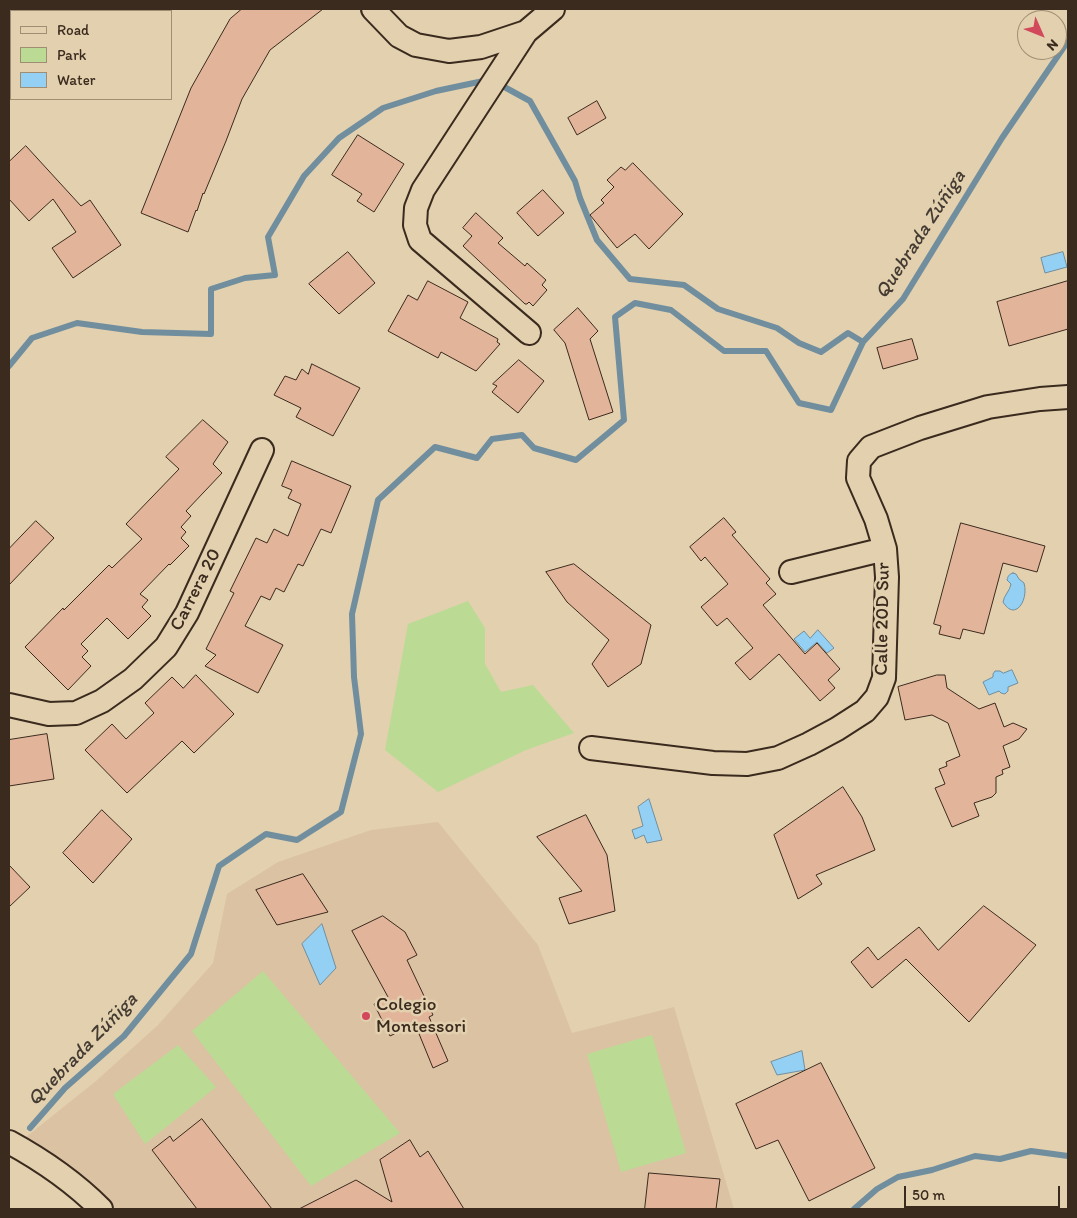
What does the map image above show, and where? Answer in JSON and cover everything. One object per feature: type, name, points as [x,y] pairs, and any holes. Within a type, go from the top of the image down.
[{"type":"street","points":[[373,9],[400,36],[416,45],[449,51],[481,47],[526,32]]},
{"type":"street","points":[[529,333],[420,240],[415,225],[416,208],[423,190],[526,32],[552,9]]},
{"type":"street","name":"Calle 20D Sur","points":[[591,748],[713,764],[747,764],[778,758],[809,744],[865,711],[878,697],[884,678],[887,577],[885,548],[876,519],[858,478],[859,461],[871,447],[920,428],[988,406],[1040,398],[1068,397]]},
{"type":"street","name":"Carrera 20","points":[[9,705],[49,714],[76,713],[102,701],[133,679],[166,647],[187,613],[262,450]]},
{"type":"street","points":[[791,572],[885,548]]},
{"type":"street","points":[[9,1142],[57,1171],[101,1209]]},
{"type":"shaded area","name":"Colegio Montessori","points":[[438,822],[538,945],[572,1033],[674,1007],[734,1209],[113,1209],[76,1173],[26,1137],[96,1081],[158,1025],[213,963],[227,894],[278,862],[371,830]]},
{"type":"green space","points":[[468,601],[485,628],[485,664],[501,692],[533,685],[574,733],[526,750],[438,792],[385,750],[408,624]]},
{"type":"green space","points":[[263,971],[400,1133],[311,1186],[192,1031]]},
{"type":"green space","points":[[652,1035],[686,1153],[621,1172],[587,1054]]},
{"type":"green space","points":[[178,1045],[216,1087],[145,1144],[113,1094]]},
{"type":"water","points":[[1063,252],[1067,267],[1045,273],[1041,258]]},
{"type":"water","points":[[1013,573],[1024,583],[1025,596],[1020,606],[1012,610],[1003,602],[1011,584],[1007,580],[1008,577]]},
{"type":"water","points":[[818,630],[834,648],[827,653],[817,642],[805,652],[794,639],[804,631],[810,638]]},
{"type":"water","points":[[1012,670],[1018,683],[1008,687],[1008,691],[1005,694],[999,691],[989,695],[983,682],[993,677],[995,671],[1003,673]]},
{"type":"water","points":[[649,799],[662,840],[647,843],[644,835],[635,839],[632,830],[643,826],[638,807]]},
{"type":"water","points":[[322,924],[336,968],[320,985],[302,944]]},
{"type":"water","points":[[802,1051],[805,1070],[777,1075],[771,1062]]},
{"type":"building","points":[[242,9],[323,9],[270,50],[242,99],[188,232],[141,213],[191,88],[230,19]]},
{"type":"building","points":[[597,101],[606,118],[577,135],[568,118]]},
{"type":"building","points":[[358,135],[404,164],[374,212],[357,201],[362,194],[332,175]]},
{"type":"building","points":[[26,146],[81,206],[90,200],[121,245],[73,278],[52,248],[76,232],[53,199],[29,221],[9,199],[9,162]]},
{"type":"building","points":[[633,163],[683,214],[649,249],[635,234],[617,248],[590,215],[604,203],[601,200],[614,187],[607,180],[621,167],[625,170]]},
{"type":"building","points":[[543,190],[564,213],[538,236],[517,213]]},
{"type":"building","points":[[476,213],[503,238],[498,243],[525,266],[527,263],[546,280],[542,285],[547,290],[533,306],[529,302],[525,304],[463,246],[472,236],[463,228]]},
{"type":"building","points":[[348,252],[375,283],[339,314],[309,284]]},
{"type":"building","points":[[428,281],[468,302],[460,318],[498,339],[497,342],[500,344],[476,371],[441,352],[438,358],[388,331],[408,295],[417,300]]},
{"type":"building","points":[[1068,281],[1068,329],[1009,346],[997,302]]},
{"type":"building","points":[[578,308],[598,331],[590,339],[613,412],[589,420],[565,343],[554,330]]},
{"type":"building","points":[[912,339],[918,359],[883,369],[877,348]]},
{"type":"building","points":[[519,360],[544,381],[518,413],[492,392],[497,386],[493,384]]},
{"type":"building","points":[[312,364],[360,388],[333,436],[296,417],[301,408],[274,395],[285,376],[296,380],[302,369],[308,374]]},
{"type":"building","points":[[203,420],[228,442],[213,464],[222,473],[186,511],[191,516],[181,527],[186,532],[181,538],[189,546],[140,594],[148,600],[142,607],[151,616],[128,639],[107,618],[81,644],[88,651],[82,657],[91,666],[68,690],[25,647],[109,565],[112,568],[142,539],[126,524],[179,469],[166,457]]},
{"type":"building","points":[[292,461],[351,486],[331,533],[321,529],[303,566],[298,564],[284,592],[276,588],[270,600],[261,596],[245,626],[283,645],[258,693],[205,666],[216,655],[206,649],[234,593],[230,591],[256,538],[267,543],[274,529],[288,536],[301,504],[288,498],[292,490],[282,486]]},
{"type":"building","points":[[724,518],[736,532],[732,535],[770,579],[766,583],[776,594],[763,605],[805,654],[817,643],[840,669],[828,680],[835,688],[820,701],[779,654],[750,680],[735,663],[753,648],[727,618],[717,626],[701,607],[728,584],[705,557],[701,561],[690,547]]},
{"type":"building","points":[[36,521],[54,538],[9,585],[9,549]]},
{"type":"building","points":[[961,523],[1045,546],[1037,572],[1003,563],[984,634],[963,629],[960,639],[939,634],[941,626],[934,624]]},
{"type":"building","points":[[574,564],[651,625],[641,664],[608,687],[592,664],[609,640],[567,602],[546,572]]},
{"type":"building","points":[[196,675],[234,714],[194,753],[182,741],[127,793],[85,750],[112,724],[126,739],[154,713],[145,703],[172,677],[183,688]]},
{"type":"building","points":[[937,675],[945,675],[947,688],[979,709],[995,703],[1004,727],[1013,723],[1027,729],[1019,739],[1003,746],[1010,767],[1002,770],[1003,774],[996,777],[996,793],[992,797],[974,803],[979,816],[952,827],[935,788],[945,784],[939,769],[947,766],[946,762],[960,756],[948,723],[932,715],[905,720],[898,687]]},
{"type":"building","points":[[47,734],[54,779],[9,786],[9,740]]},
{"type":"building","points":[[843,787],[862,817],[875,850],[816,875],[822,884],[798,899],[774,835]]},
{"type":"building","points":[[102,810],[132,839],[93,883],[63,853]]},
{"type":"building","points":[[586,815],[607,855],[615,911],[569,924],[559,898],[582,891],[537,837]]},
{"type":"building","points":[[9,865],[30,887],[9,907]]},
{"type":"building","points":[[303,874],[328,912],[277,925],[256,890]]},
{"type":"building","points":[[984,906],[1036,945],[969,1022],[906,959],[872,988],[851,962],[868,947],[878,960],[919,927],[938,950]]},
{"type":"building","points":[[383,916],[405,932],[417,955],[407,960],[433,1015],[429,1017],[448,1061],[433,1068],[415,1024],[390,1036],[374,1004],[388,997],[352,931]]},
{"type":"building","points":[[821,1063],[875,1168],[809,1201],[778,1140],[756,1149],[736,1104]]},
{"type":"building","points":[[202,1119],[272,1209],[197,1209],[152,1150],[170,1136],[173,1141]]},
{"type":"building","points":[[410,1140],[420,1157],[428,1151],[464,1209],[299,1209],[356,1180],[392,1202],[380,1160]]},
{"type":"building","points":[[649,1173],[720,1179],[716,1209],[645,1209]]},
{"type":"waterway","name":"Quebrada Zúñiga","points":[[30,1128],[65,1088],[124,1036],[191,954],[219,866],[266,834],[297,840],[341,812],[361,734],[354,677],[352,614],[378,500],[435,447],[477,458],[492,439],[522,435],[534,448],[576,460],[624,420],[615,317],[635,303],[671,310],[724,351],[766,351],[799,403],[831,410],[863,342],[903,299],[1002,138],[1068,41]]},
{"type":"waterway","points":[[9,366],[32,338],[77,323],[142,332],[211,334],[211,289],[245,278],[275,275],[268,237],[304,176],[339,138],[383,108],[436,91],[488,80]]},
{"type":"waterway","points":[[497,83],[530,101],[575,181],[597,240],[630,279],[684,285],[718,309],[777,328],[799,343],[821,352],[848,333],[863,342]]},
{"type":"waterway","points":[[854,1209],[877,1189],[898,1177],[932,1170],[975,1156],[1000,1159],[1031,1151],[1068,1156]]},
{"type":"place","name":"Colegio Montessori","points":[[366,1016]]}]
